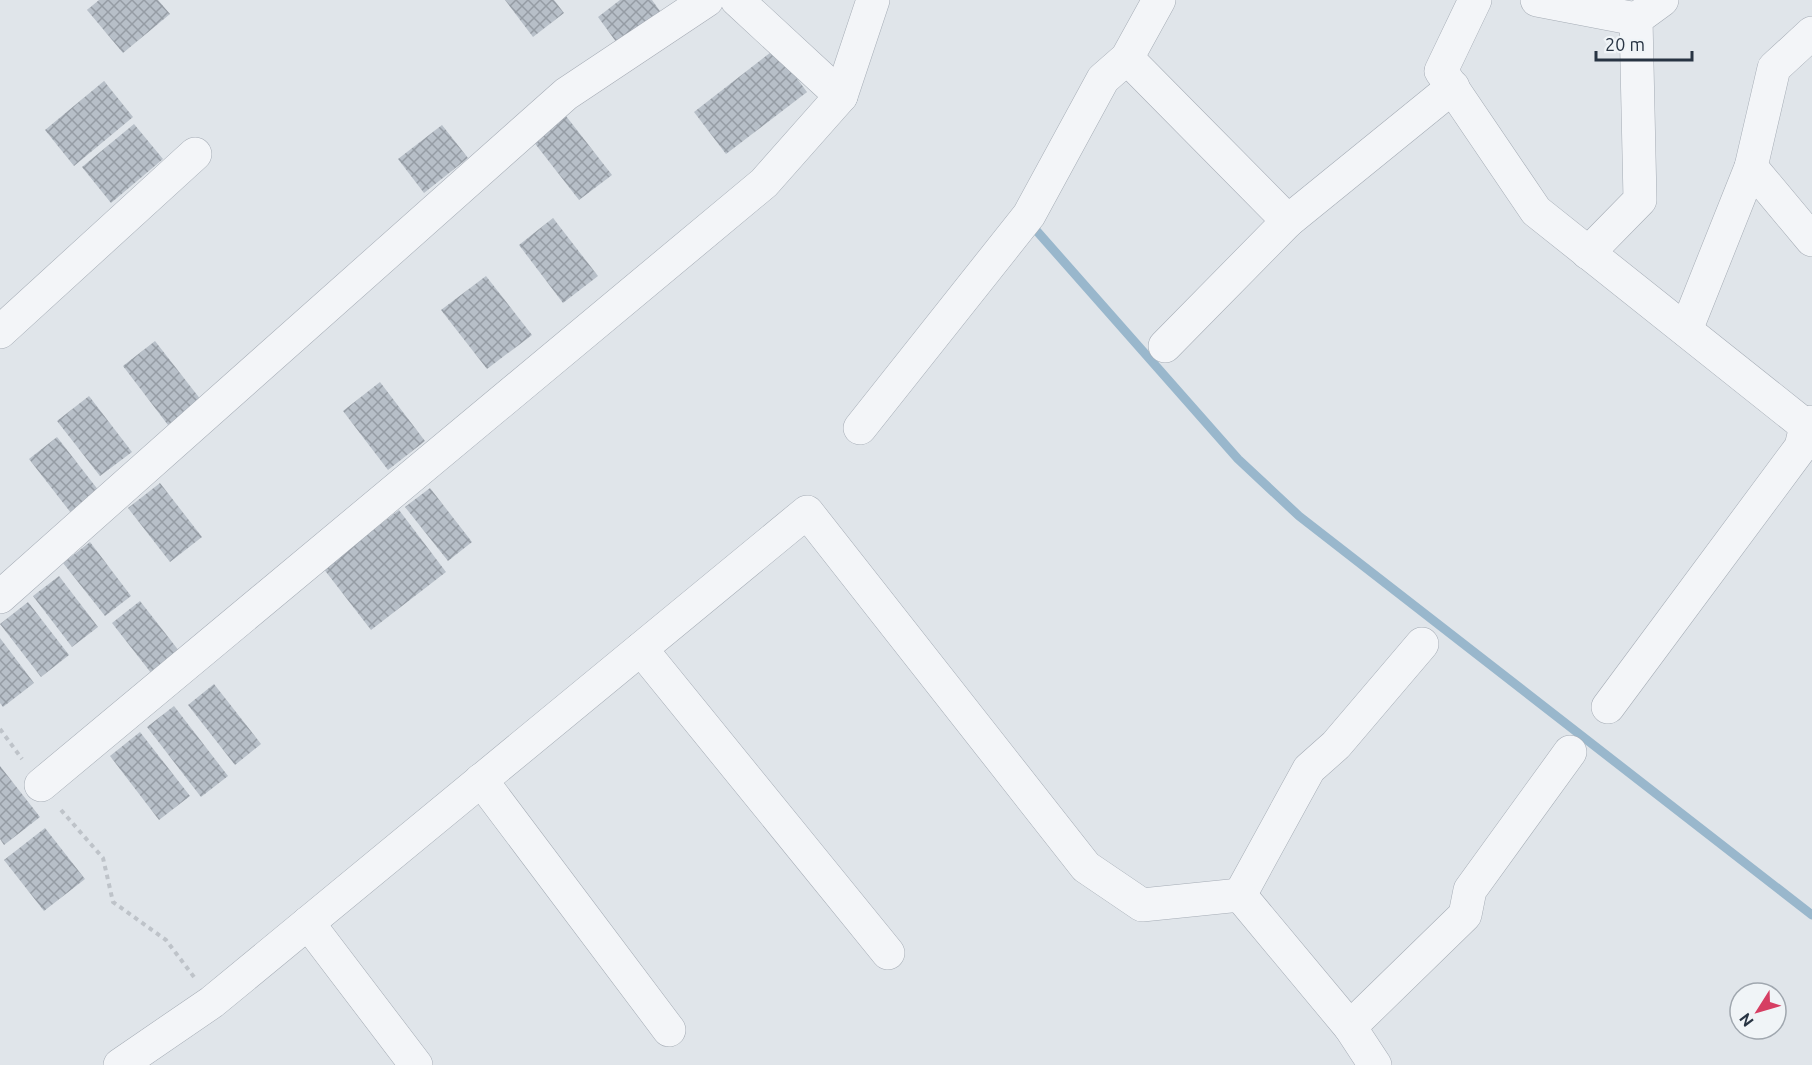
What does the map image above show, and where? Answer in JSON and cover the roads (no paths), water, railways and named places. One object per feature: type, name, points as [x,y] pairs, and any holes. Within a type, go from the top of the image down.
[{"type":"street","points":[[0,597],[566,94],[707,0]]},
{"type":"street","points":[[737,0],[841,96]]},
{"type":"street","points":[[41,785],[764,183],[841,96],[873,0]]},
{"type":"street","points":[[860,428],[1029,215],[1103,79],[1126,58],[1159,0]]},
{"type":"street","points":[[1475,0],[1441,71],[1536,211],[1809,424],[1801,447],[1608,707]]},
{"type":"street","points":[[1536,0],[1636,19],[1662,0]]},
{"type":"street","points":[[1588,253],[1640,200],[1636,19]]},
{"type":"street","points":[[1686,330],[1751,167],[1774,68],[1812,33]]},
{"type":"street","points":[[1126,58],[1288,221]]},
{"type":"street","points":[[1165,346],[1288,221],[1453,87]]},
{"type":"street","points":[[0,332],[195,154]]},
{"type":"street","points":[[1751,167],[1812,240]]},
{"type":"street","points":[[120,1065],[212,1002],[807,512],[1086,867],[1142,905],[1240,896]]},
{"type":"street","points":[[1240,896],[1309,769],[1336,745],[1422,644]]},
{"type":"street","points":[[641,649],[888,953]]},
{"type":"street","points":[[1350,1027],[1465,915],[1470,890],[1570,752]]},
{"type":"street","points":[[481,780],[669,1030]]},
{"type":"street","points":[[1240,896],[1350,1027],[1375,1065]]},
{"type":"street","points":[[308,923],[416,1065]]},
{"type":"waterway","points":[[1035,229],[1238,459],[1299,516],[1812,915]]}]
